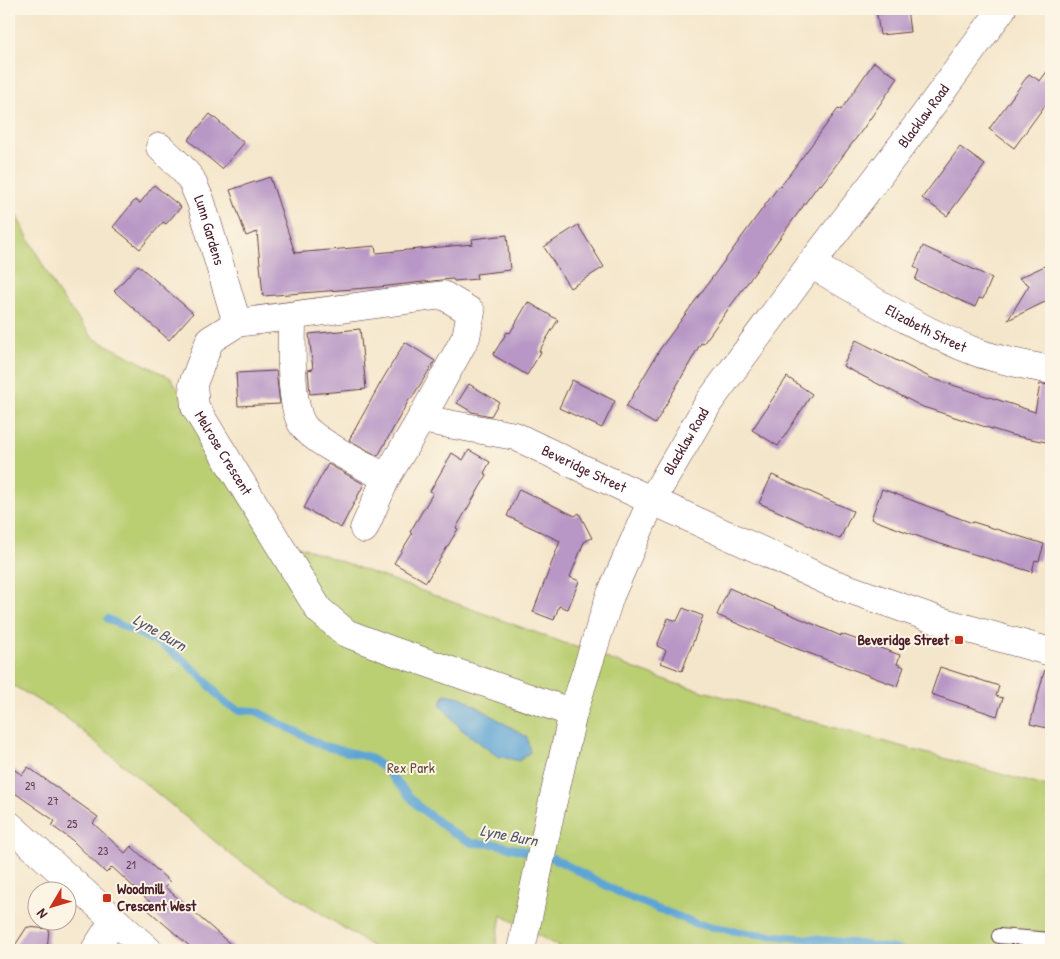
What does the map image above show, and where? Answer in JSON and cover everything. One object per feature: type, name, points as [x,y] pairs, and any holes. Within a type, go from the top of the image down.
[{"type":"street","name":"Blacklaw Road","points":[[521,950],[573,713],[610,596],[652,500],[708,402],[1002,9]]},
{"type":"street","name":"Lunn Gardens","points":[[160,147],[181,167],[190,179],[201,202],[237,323]]},
{"type":"street","name":"Elizabeth Street","points":[[810,264],[885,307],[978,353],[1051,370]]},
{"type":"street","name":"Melrose Crescent","points":[[364,529],[386,478],[466,337],[471,312],[443,295],[237,323],[210,340],[193,384],[196,407],[319,610],[346,633],[573,713]]},
{"type":"street","points":[[292,316],[294,403],[302,425],[317,439],[386,478]]},
{"type":"street","name":"Beveridge Street","points":[[421,419],[515,436],[832,583],[940,621],[1051,652]]},
{"type":"street","points":[[9,824],[148,950]]},
{"type":"street","points":[[95,950],[114,920]]},
{"type":"lane","points":[[1000,936],[1051,940]]},
{"type":"green space","name":"Rex Park","points":[[9,202],[58,293],[93,338],[171,378],[266,534],[674,683],[1051,788],[1051,950],[565,950],[501,915],[495,950],[378,950],[235,858],[64,716],[9,683]]},
{"type":"water","points":[[445,694],[461,697],[527,737],[530,752],[519,761],[497,756],[461,729],[440,704]]},
{"type":"building","points":[[876,9],[907,9],[910,32],[880,35]]},
{"type":"building","points":[[874,62],[898,78],[863,129],[821,185],[819,184],[703,344],[701,343],[655,424],[626,407],[660,349],[779,186],[838,109],[841,110]]},
{"type":"building","points":[[1051,66],[1051,97],[1014,148],[989,129],[1029,74],[1040,81]]},
{"type":"building","points":[[210,114],[244,143],[222,169],[188,140]]},
{"type":"building","points":[[960,147],[985,165],[947,216],[922,198]]},
{"type":"building","points":[[270,177],[295,253],[375,246],[376,253],[473,244],[472,239],[507,235],[510,270],[476,274],[477,279],[454,281],[453,279],[263,296],[257,232],[246,236],[230,190]]},
{"type":"building","points":[[154,185],[181,207],[166,224],[163,222],[140,249],[113,227],[135,200],[140,203]]},
{"type":"building","points":[[578,225],[604,267],[570,288],[544,247]]},
{"type":"building","points":[[923,246],[992,278],[983,299],[979,298],[975,307],[915,280],[919,270],[914,267]]},
{"type":"building","points":[[1051,263],[1051,299],[1008,320],[1029,285],[1019,278]]},
{"type":"building","points":[[138,265],[193,313],[169,340],[114,291]]},
{"type":"building","points":[[528,302],[558,320],[527,375],[493,355],[507,332],[510,333]]},
{"type":"building","points":[[360,329],[366,389],[310,394],[308,370],[313,369],[309,334]]},
{"type":"building","points":[[856,340],[931,378],[1035,412],[1040,384],[1051,385],[1051,443],[1011,435],[923,407],[843,366]]},
{"type":"building","points":[[405,342],[435,361],[410,398],[378,456],[349,440]]},
{"type":"building","points":[[276,371],[280,404],[238,406],[236,373]]},
{"type":"building","points":[[787,377],[812,394],[778,446],[752,430]]},
{"type":"building","points":[[572,380],[615,401],[602,428],[559,408]]},
{"type":"building","points":[[469,384],[499,402],[491,416],[472,412],[457,403]]},
{"type":"building","points":[[469,450],[490,462],[484,473],[487,475],[456,528],[458,529],[426,582],[394,563],[412,534],[410,532],[433,493],[430,491],[452,453],[463,460]]},
{"type":"building","points":[[328,464],[364,484],[341,528],[304,508]]},
{"type":"building","points":[[772,475],[853,511],[840,539],[759,503]]},
{"type":"building","points":[[519,489],[575,516],[579,513],[592,538],[584,542],[570,577],[579,581],[568,609],[559,606],[554,620],[533,612],[560,541],[507,516]]},
{"type":"building","points":[[882,489],[972,523],[1044,544],[1039,561],[1035,560],[1032,572],[931,541],[871,519]]},
{"type":"building","points":[[729,588],[841,636],[841,634],[900,655],[897,664],[904,667],[897,686],[795,648],[717,615]]},
{"type":"building","points":[[683,608],[703,616],[682,671],[661,663],[666,650],[657,646],[668,618],[677,621]]},
{"type":"building","points":[[940,667],[999,686],[996,696],[1003,698],[997,716],[931,694]]},
{"type":"building","points":[[1045,669],[1051,670],[1051,729],[1030,724]]},
{"type":"building","points":[[9,766],[22,775],[28,767],[98,817],[93,823],[125,853],[131,846],[170,882],[165,887],[237,950],[194,950],[146,908],[151,903],[112,867],[106,873],[72,840],[52,826],[55,821],[9,789]]},
{"type":"building","points":[[27,927],[28,932],[49,932],[47,950],[12,950]]},
{"type":"waterway","name":"Lyne Burn","points":[[108,619],[160,644],[182,659],[202,677],[226,704],[239,710],[256,711],[323,746],[369,757],[385,769],[419,807],[453,833],[472,843],[496,844],[553,858],[624,895],[697,924],[747,933],[852,943],[900,950]]},
{"type":"place","name":"Beveridge Street","points":[[959,640]]},
{"type":"place","name":"Woodmill Crescent West","points":[[107,898]]}]
